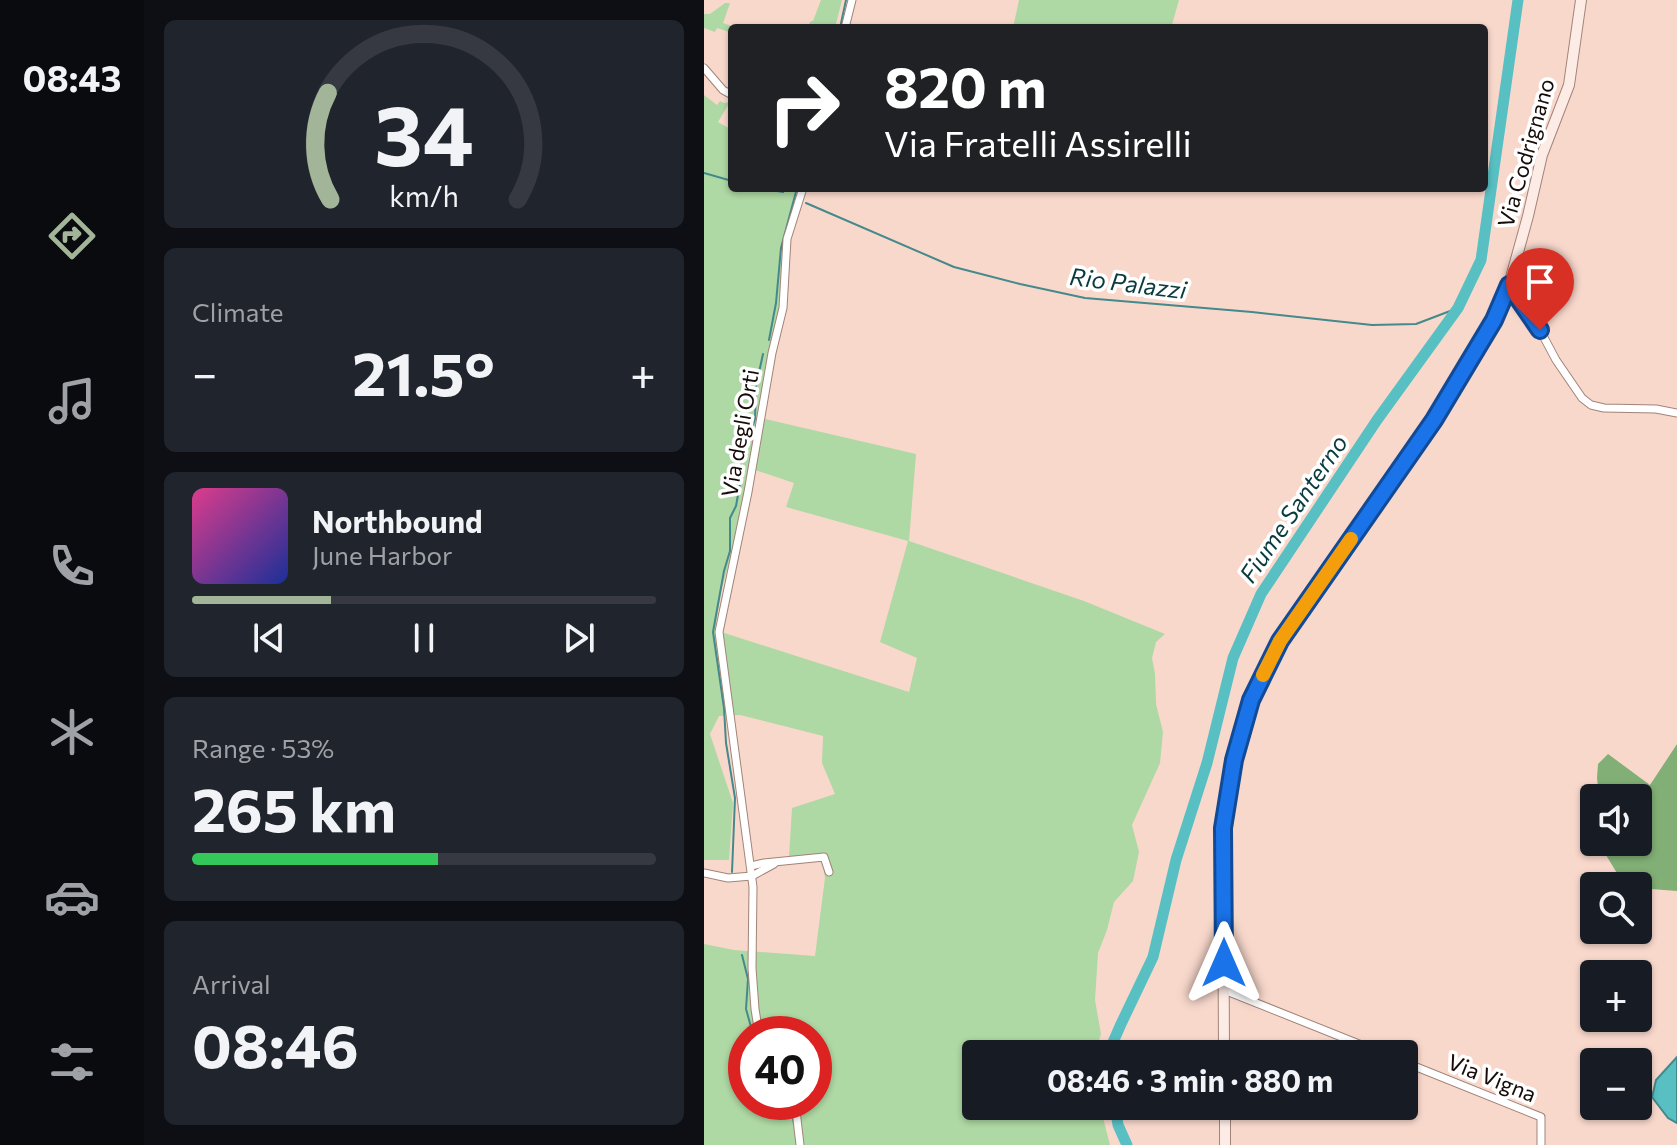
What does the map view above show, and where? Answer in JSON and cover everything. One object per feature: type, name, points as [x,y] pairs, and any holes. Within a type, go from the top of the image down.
[{"type":"street","points":[[846,24],[852,0]]},
{"type":"street","name":"Via Codrignano","points":[[1224,1040],[1223,828],[1234,760],[1251,700],[1280,641],[1434,420],[1494,320],[1509,285],[1542,155],[1569,85],[1581,0]]},
{"type":"street","points":[[704,68],[728,93]]},
{"type":"street","name":"Via degli Orti","points":[[756,1016],[752,968],[752,876],[719,632],[783,308],[787,239],[802,192]]},
{"type":"street","points":[[1509,285],[1556,360],[1582,398],[1591,405],[1677,413]]},
{"type":"street","points":[[751,866],[824,857],[829,872]]},
{"type":"street","points":[[704,873],[728,878],[752,876],[776,863]]},
{"type":"street","points":[[1224,990],[1349,1040]]},
{"type":"street","name":"Via Vigna","points":[[1418,1068],[1541,1117],[1541,1145]]},
{"type":"street","points":[[797,1120],[800,1145]]},
{"type":"street","points":[[1225,1120],[1225,1145]]},
{"type":"green space","points":[[821,0],[842,0],[836,24],[809,24]]},
{"type":"green space","points":[[1019,0],[1179,0],[1172,24],[1014,24]]},
{"type":"green space","points":[[725,3],[730,3],[723,23],[728,25],[728,32],[704,28],[704,14],[710,14]]},
{"type":"green space","points":[[704,95],[717,105],[720,101],[728,102],[718,122],[728,128],[728,192],[796,192],[787,230],[783,308],[761,418],[916,454],[909,541],[1084,601],[1165,634],[1156,642],[1152,658],[1156,704],[1163,732],[1160,763],[1132,825],[1139,852],[1133,881],[1114,902],[1098,953],[1095,1000],[1101,1034],[1099,1040],[962,1040],[962,1120],[1104,1120],[1110,1145],[704,1145],[704,944],[734,950],[815,956],[825,878],[822,856],[789,857],[792,808],[835,794],[822,763],[823,736],[740,715],[719,716],[710,734],[733,803],[729,860],[704,860]],"holes":[[[749,468],[794,483],[786,507],[908,541],[880,642],[917,658],[909,692],[715,630]]]},
{"type":"green space","points":[[1677,744],[1677,891],[1652,889],[1652,872],[1616,872],[1607,856],[1652,856],[1651,784]]},
{"type":"green space","points":[[1608,754],[1649,784],[1598,784],[1598,764]]},
{"type":"water","points":[[1677,1057],[1677,1123],[1668,1118],[1652,1097],[1656,1080]]},
{"type":"waterway","points":[[841,24],[846,0]]},
{"type":"waterway","name":"Fiume Santerno","points":[[1114,1040],[1153,957],[1176,860],[1207,763],[1233,658],[1261,594],[1377,420],[1458,308],[1481,260],[1518,0]]},
{"type":"waterway","name":"Rio Palazzi","points":[[704,173],[728,180]]},
{"type":"waterway","points":[[769,340],[781,248],[796,192]]},
{"type":"waterway","name":"Rio Palazzi","points":[[806,203],[954,267],[1085,298],[1372,325],[1416,324],[1458,308]]},
{"type":"waterway","points":[[732,872],[735,798],[713,632],[730,551],[730,518],[736,506],[741,463],[755,419],[756,386],[763,354]]},
{"type":"waterway","points":[[742,955],[748,979],[748,1016]]},
{"type":"waterway","points":[[793,1120],[794,1124]]},
{"type":"waterway","name":"Fiume Santerno","points":[[1117,1120],[1127,1145]]},
{"type":"slow traffic","points":[[1263,675],[1280,641],[1351,539]]},
{"type":"route","points":[[1224,963],[1223,828],[1234,760],[1251,700],[1280,641],[1434,420],[1494,320],[1509,285],[1540,330]]}]
